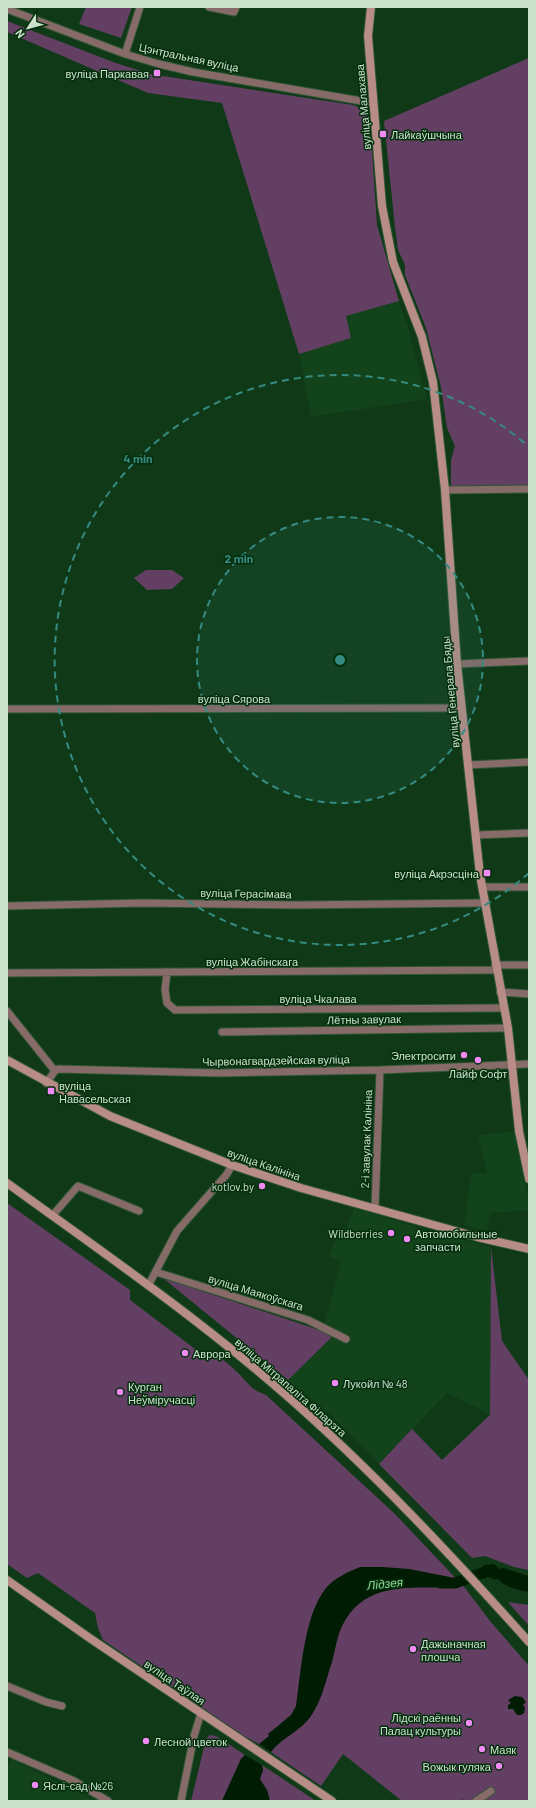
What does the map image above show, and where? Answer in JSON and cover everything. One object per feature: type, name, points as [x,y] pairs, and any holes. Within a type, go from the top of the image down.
[{"type":"main road","name":"вуліца Малахава","points":[[371,7],[368,36],[382,206]]},
{"type":"main road","name":"вуліца Генерала Бяды","points":[[382,206],[392,262],[422,337],[434,382],[446,490],[461,708],[482,887],[500,992],[508,1028],[529,1179]]},
{"type":"main road","name":"вуліца Калініна","points":[[7,1060],[46,1083],[110,1116],[232,1165],[302,1188],[477,1237],[529,1249]]},
{"type":"main road","name":"вуліца Мітрапаліта Філарэта","points":[[7,1183],[148,1286],[232,1350],[330,1433],[477,1583],[529,1642]]},
{"type":"main road","name":"вуліца Таўлая","points":[[8,1584],[332,1801]]},
{"type":"street","points":[[125,54],[140,7]]},
{"type":"street","points":[[209,7],[234,12],[236,7]]},
{"type":"street","name":"Цэнтральная вуліца","points":[[7,9],[125,54],[193,72],[373,103]]},
{"type":"street","points":[[446,490],[529,489]]},
{"type":"street","points":[[457,664],[529,661]]},
{"type":"street","name":"вуліца Сярова","points":[[7,709],[461,708]]},
{"type":"street","points":[[468,765],[529,762]]},
{"type":"street","points":[[476,835],[529,834]]},
{"type":"street","points":[[482,887],[529,887]]},
{"type":"street","name":"вуліца Герасімава","points":[[7,906],[142,903],[296,905],[484,903]]},
{"type":"street","name":"вуліца Жабінскага","points":[[7,973],[496,968],[529,965]]},
{"type":"street","name":"вуліца Чкалава","points":[[167,972],[165,990],[167,1003],[175,1010],[504,1008]]},
{"type":"street","points":[[500,992],[529,994]]},
{"type":"street","points":[[7,1011],[55,1071],[46,1083]]},
{"type":"street","name":"Лётны завулак","points":[[222,1032],[508,1028]]},
{"type":"street","name":"Чырвонагвардзейская вуліца","points":[[55,1071],[58,1069],[218,1073],[380,1070],[529,1064]]},
{"type":"street","name":"2-і завулак Калініна","points":[[375,1208],[380,1070]]},
{"type":"street","points":[[148,1286],[177,1231],[218,1184],[232,1165]]},
{"type":"street","points":[[52,1216],[78,1186],[139,1211]]},
{"type":"street","name":"вуліца Маякоўскага","points":[[156,1272],[308,1320],[346,1339]]},
{"type":"street","points":[[7,1686],[46,1702],[62,1706]]},
{"type":"street","points":[[181,1801],[201,1713]]},
{"type":"street","points":[[7,1752],[74,1781],[108,1801]]},
{"type":"street","points":[[476,1801],[491,1791]]},
{"type":"shaded area","points":[[86,7],[132,7],[121,38],[79,24]]},
{"type":"shaded area","points":[[7,21],[113,62],[150,74],[353,105],[365,110],[370,122],[377,225],[399,301],[346,316],[351,338],[299,354],[222,103],[148,93],[7,32]]},
{"type":"shaded area","points":[[529,58],[529,488],[451,490],[451,460],[455,446],[447,428],[441,387],[426,328],[405,275],[405,265],[398,250],[384,121]]},
{"type":"shaded area","points":[[399,301],[408,327],[427,399],[311,417],[299,354],[351,338],[345,316]]},
{"type":"shaded area","points":[[146,570],[172,570],[184,578],[172,589],[147,590],[134,578]]},
{"type":"shaded area","points":[[516,1131],[522,1172],[529,1198],[529,1210],[491,1213],[487,1231],[464,1225],[471,1173],[487,1173],[478,1135]]},
{"type":"shaded area","points":[[7,1203],[130,1290],[130,1300],[203,1355],[213,1352],[233,1368],[252,1388],[266,1395],[395,1514],[465,1588],[490,1621],[529,1666],[529,1801],[464,1801],[463,1799],[460,1801],[402,1801],[343,1754],[321,1786],[259,1744],[244,1736],[103,1640],[98,1628],[95,1613],[38,1573],[27,1578],[7,1564]]},
{"type":"shaded area","points":[[354,1208],[426,1230],[491,1247],[490,1414],[447,1393],[379,1464],[334,1418],[288,1380],[334,1336],[322,1331],[341,1262],[329,1257],[337,1236],[343,1237]]},
{"type":"shaded area","points":[[491,1247],[502,1341],[529,1380],[529,1570],[514,1567],[485,1556],[472,1558],[379,1464],[412,1429],[442,1460],[490,1415]]},
{"type":"shaded area","points":[[163,1278],[334,1335],[288,1380]]},
{"type":"shaded area","points":[[508,1602],[529,1605],[529,1626]]},
{"type":"shaded area","points":[[210,1735],[216,1736],[245,1755],[241,1759],[222,1801],[191,1801],[206,1739]]},
{"type":"shaded area","name":"Яслі-сад №26","points":[[11,1760],[98,1801],[7,1801],[7,1768]]},
{"type":"shaded area","points":[[262,1765],[316,1801],[270,1801],[267,1790],[259,1779],[263,1770]]},
{"type":"water","points":[[494,1564],[499,1569],[503,1568],[529,1576],[529,1592],[507,1586],[495,1577],[485,1576],[479,1570],[485,1565]]},
{"type":"water","points":[[360,1567],[409,1569],[450,1577],[459,1587],[409,1588],[393,1590],[378,1593],[364,1600],[352,1611],[340,1630],[326,1683],[315,1710],[302,1726],[275,1747],[271,1752],[259,1744],[269,1736],[268,1734],[291,1715],[296,1706],[308,1628],[319,1599],[326,1588],[333,1581]]},
{"type":"water","points":[[515,1696],[522,1697],[526,1702],[523,1705],[525,1708],[524,1713],[521,1715],[517,1715],[513,1709],[508,1709],[508,1705],[511,1703],[508,1700]]},
{"type":"water","points":[[245,1755],[262,1765],[263,1770],[260,1779],[267,1790],[270,1801],[222,1801],[241,1759]]},
{"type":"waterway","name":"Лідзея","points":[[441,1583],[455,1583],[488,1571],[495,1574]]},
{"type":"place","name":"вуліца Паркавая","points":[[157,73]]},
{"type":"place","name":"Лайкаўшчына","points":[[383,134]]},
{"type":"place","name":"вуліца Акрэсціна","points":[[487,873]]},
{"type":"place","name":"Электросити","points":[[464,1055]]},
{"type":"place","name":"Лайф Софт","points":[[478,1060]]},
{"type":"place","name":"вуліца Навасельская","points":[[51,1091]]},
{"type":"place","name":"kotlov.by","points":[[262,1186]]},
{"type":"place","name":"Wildberries","points":[[391,1233]]},
{"type":"place","name":"Автомобильные запчасти","points":[[407,1239]]},
{"type":"place","name":"Аврора","points":[[185,1353]]},
{"type":"place","name":"Лукойл № 48","points":[[335,1383]]},
{"type":"place","name":"Курган Неўміручасці","points":[[120,1392]]},
{"type":"place","name":"Дажыначная плошча","points":[[413,1649]]},
{"type":"place","name":"Лідскі раённы Палац культуры","points":[[469,1723]]},
{"type":"place","name":"Лесной цветок","points":[[146,1741]]},
{"type":"place","name":"Маяк","points":[[482,1749]]},
{"type":"place","name":"Вожык гуляка","points":[[499,1766]]},
{"type":"place","name":"Яслі-сад №26","points":[[35,1785]]}]
